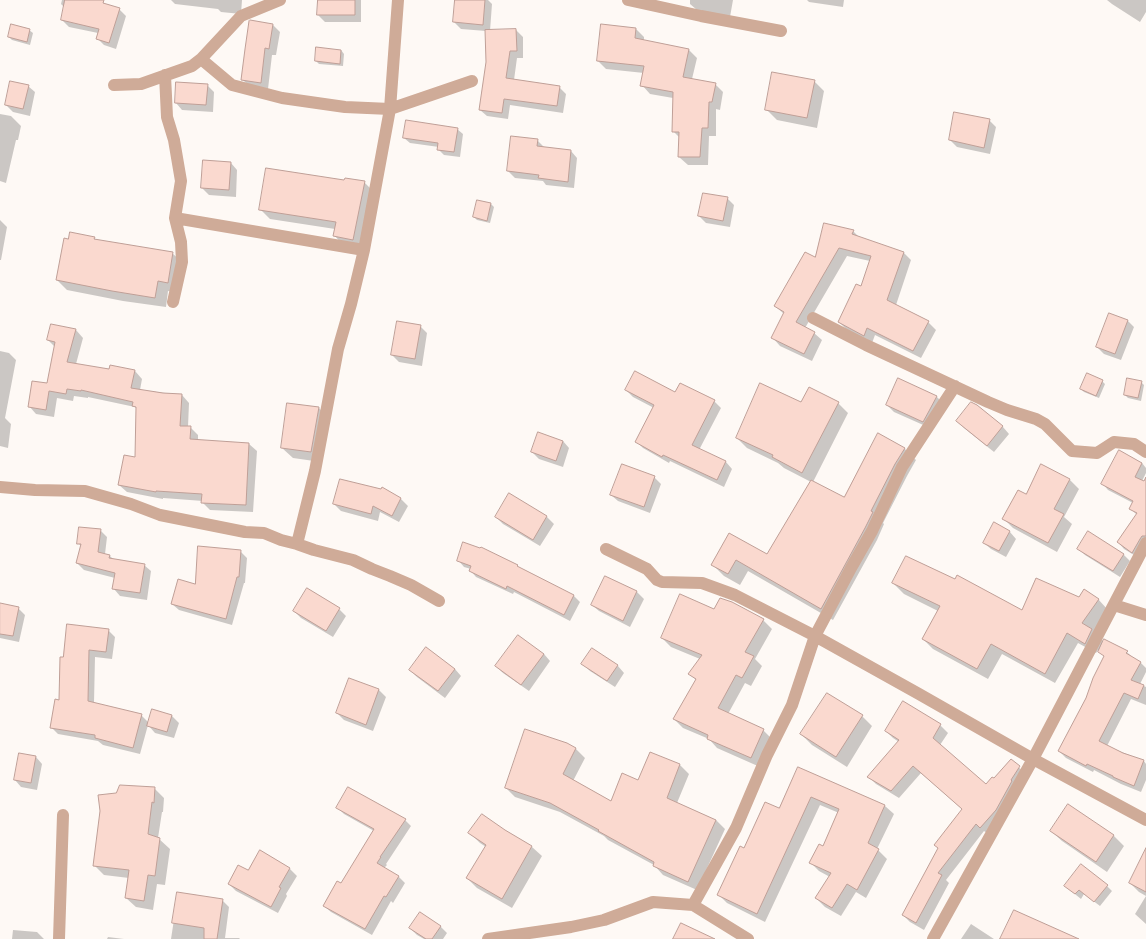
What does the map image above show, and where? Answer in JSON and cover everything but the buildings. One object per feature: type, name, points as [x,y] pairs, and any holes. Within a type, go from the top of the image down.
[{"type":"street","points":[[114,85],[141,84],[192,66],[201,59],[241,16],[280,0]]},
{"type":"street","points":[[297,544],[315,471],[338,349],[364,250],[390,109],[398,0]]},
{"type":"street","points":[[628,0],[781,31]]},
{"type":"street","points":[[201,59],[232,85],[282,98],[345,107],[390,109],[472,81]]},
{"type":"street","points":[[165,75],[167,117],[174,140],[181,181],[175,218],[181,242],[182,262],[173,302]]},
{"type":"street","points":[[175,218],[364,250]]},
{"type":"street","points":[[813,318],[866,345],[1007,410],[1036,419],[1050,428],[1072,451],[1097,453],[1114,442],[1134,444],[1146,452]]},
{"type":"street","points":[[693,905],[736,828],[767,755],[792,705],[815,636],[872,531],[902,467],[955,386]]},
{"type":"street","points":[[0,487],[35,490],[85,491],[131,504],[160,515],[245,532],[264,532],[281,540],[353,560],[411,585],[439,601]]},
{"type":"street","points":[[933,939],[1033,759],[1146,543]]},
{"type":"street","points":[[606,549],[647,569],[657,580],[662,582],[702,583],[735,595],[815,636],[1033,759],[1146,820]]},
{"type":"street","points":[[1114,605],[1146,615]]},
{"type":"street","points":[[59,939],[63,815]]},
{"type":"street","points":[[488,939],[571,927],[604,920],[653,902],[693,905],[748,939]]}]
